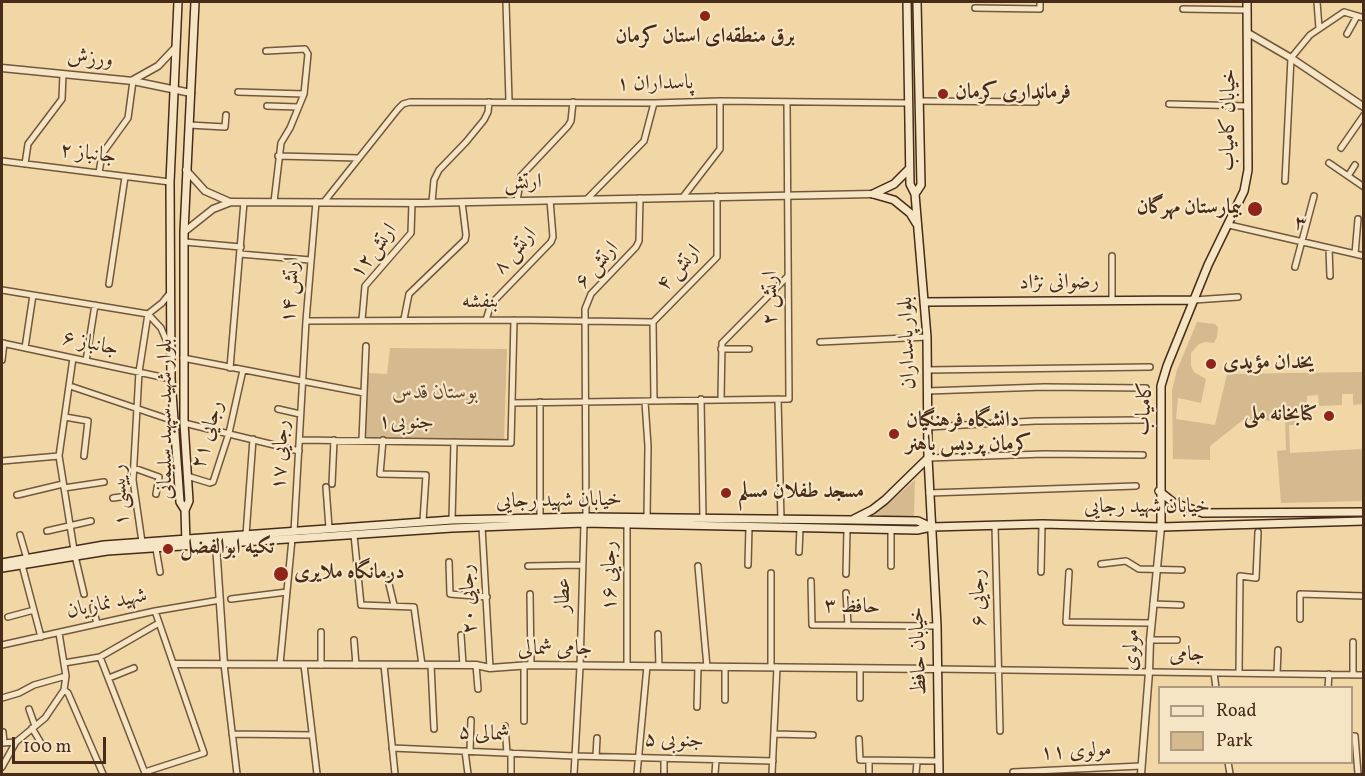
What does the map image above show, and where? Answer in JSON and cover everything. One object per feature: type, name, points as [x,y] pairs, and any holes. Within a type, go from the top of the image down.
[{"type":"main road","name":"بلوار شهید سپهبد سلیمانی","points":[[178,2],[170,182],[171,379],[180,502],[185,510]]},
{"type":"main road","name":"بلوار شهید سپهبد سلیمانی","points":[[185,510],[189,501],[184,423],[184,232],[195,2]]},
{"type":"main road","name":"بلوار پاسداران","points":[[907,2],[909,169],[910,184],[915,194],[927,337],[931,527]]},
{"type":"main road","name":"بلوار پاسداران","points":[[915,194],[921,185],[917,2]]},
{"type":"main road","name":"خیابان کامیاب","points":[[1194,300],[1208,265],[1244,191],[1248,170],[1247,6]]},
{"type":"main road","points":[[873,194],[894,184],[909,169]]},
{"type":"main road","points":[[873,194],[894,200],[903,206],[918,226]]},
{"type":"main road","name":"رضوانی نژاد","points":[[924,302],[1194,300]]},
{"type":"main road","name":"کامیاب","points":[[1161,527],[1161,386],[1194,300]]},
{"type":"main road","points":[[852,520],[872,510],[885,500],[928,458]]},
{"type":"main road","name":"خیابان شهید رجایی","points":[[1160,491],[1174,503],[1203,513],[1350,513],[1364,511]]},
{"type":"main road","points":[[185,510],[186,544]]},
{"type":"main road","name":"خیابان شهید رجایی","points":[[186,544],[216,544],[293,536],[329,528],[402,522],[540,517],[627,523],[703,519],[918,521],[931,527]]},
{"type":"main road","name":"خیابان شهید رجایی","points":[[186,544],[246,535],[354,535],[647,517],[749,527],[891,530],[1042,524],[1161,527],[1257,523],[1362,523]]},
{"type":"main road","points":[[402,522],[402,531]]},
{"type":"main road","name":"خیابان حافظ","points":[[931,527],[937,626],[939,774]]},
{"type":"main road","points":[[2,568],[104,545],[142,542],[186,544]]},
{"type":"main road","points":[[75,553],[156,549],[186,544]]},
{"type":"main road","points":[[2,563],[25,562]]},
{"type":"street","points":[[506,2],[509,101]]},
{"type":"street","points":[[975,8],[1040,9],[1040,2]]},
{"type":"street","points":[[1317,2],[1319,28]]},
{"type":"street","points":[[1183,9],[1247,6]]},
{"type":"street","points":[[1285,181],[1291,58],[1310,35],[1344,12],[1360,17],[1347,34]]},
{"type":"street","points":[[1248,33],[1291,58],[1364,107]]},
{"type":"street","points":[[99,173],[102,154],[128,118],[133,81],[159,66],[176,47]]},
{"type":"street","points":[[266,51],[307,51],[304,94],[290,128],[281,140],[274,202]]},
{"type":"street","name":"ورزش","points":[[2,68],[133,81],[191,93]]},
{"type":"street","points":[[25,164],[28,144],[62,99],[63,74]]},
{"type":"street","points":[[238,92],[304,94]]},
{"type":"street","points":[[683,197],[720,149],[720,100]]},
{"type":"street","name":"پاسداران ۱","points":[[358,158],[403,104],[509,101],[654,103],[720,100],[787,103],[908,103]]},
{"type":"street","points":[[919,101],[1036,102]]},
{"type":"street","points":[[432,202],[434,180],[439,170],[484,120],[489,102]]},
{"type":"street","points":[[517,201],[521,177],[568,126],[571,121],[573,102]]},
{"type":"street","points":[[587,200],[644,141],[654,103]]},
{"type":"street","name":"ارتش ۲","points":[[778,399],[789,399],[787,103]]},
{"type":"street","points":[[1169,104],[1247,106]]},
{"type":"street","points":[[267,106],[298,107]]},
{"type":"street","points":[[189,124],[225,127],[226,115]]},
{"type":"street","points":[[1341,148],[1364,115]]},
{"type":"street","points":[[278,156],[358,158]]},
{"type":"street","points":[[324,202],[358,158]]},
{"type":"street","name":"جانباز ۲","points":[[2,161],[170,182]]},
{"type":"street","points":[[1329,163],[1364,187]]},
{"type":"street","points":[[1348,176],[1355,165]]},
{"type":"street","points":[[186,169],[205,191],[231,202]]},
{"type":"street","points":[[109,284],[125,177]]},
{"type":"street","name":"ارتش","points":[[184,232],[213,209],[231,202],[412,203],[873,194]]},
{"type":"street","name":"ارتش ۴","points":[[653,322],[717,257],[717,196]]},
{"type":"street","points":[[1295,267],[1314,196]]},
{"type":"street","name":"ارتش ۶","points":[[585,402],[586,303],[591,294],[636,247],[639,241],[640,198]]},
{"type":"street","name":"ارتش ۸","points":[[486,320],[491,304],[553,237],[550,200]]},
{"type":"street","points":[[230,368],[244,202]]},
{"type":"street","name":"ارتش ۱۴","points":[[303,379],[316,202]]},
{"type":"street","points":[[404,319],[409,294],[465,240],[462,202]]},
{"type":"street","name":"ارتش۱۲","points":[[362,320],[365,286],[411,233],[412,203]]},
{"type":"street","points":[[1355,254],[1358,219]]},
{"type":"street","name":"۳","points":[[1229,225],[1364,256]]},
{"type":"street","points":[[185,242],[241,247]]},
{"type":"street","points":[[1329,248],[1330,276]]},
{"type":"street","points":[[240,254],[310,260]]},
{"type":"street","points":[[1112,256],[1112,300]]},
{"type":"street","points":[[721,399],[721,346],[788,276]]},
{"type":"street","points":[[2,290],[148,314],[161,328],[171,353]]},
{"type":"street","points":[[148,314],[171,292]]},
{"type":"street","points":[[25,348],[33,295]]},
{"type":"street","points":[[1194,300],[1238,297]]},
{"type":"street","points":[[86,361],[95,306]]},
{"type":"street","name":"رییسی ۱","points":[[142,542],[133,480],[139,372],[148,314]]},
{"type":"street","name":"بنفشه","points":[[306,321],[404,319],[653,322]]},
{"type":"street","points":[[514,320],[512,403],[778,399],[782,520]]},
{"type":"street","points":[[653,322],[654,401]]},
{"type":"street","points":[[820,342],[927,337]]},
{"type":"street","points":[[2,360],[3,343]]},
{"type":"street","name":"جانباز ۶","points":[[3,343],[171,379]]},
{"type":"street","points":[[362,440],[366,346]]},
{"type":"street","points":[[721,346],[749,349]]},
{"type":"street","points":[[73,358],[59,456],[84,594]]},
{"type":"street","points":[[183,358],[303,379],[364,393]]},
{"type":"street","points":[[927,370],[1150,367]]},
{"type":"street","name":"رجایی ۲۱","points":[[187,476],[212,484],[229,433],[243,370]]},
{"type":"street","name":"رجایی ۱۷","points":[[280,664],[293,536],[303,379]]},
{"type":"street","points":[[70,386],[174,421]]},
{"type":"street","points":[[927,391],[1044,387],[1146,388]]},
{"type":"street","points":[[701,399],[703,519]]},
{"type":"street","points":[[540,402],[540,517]]},
{"type":"street","name":"عطار","points":[[574,774],[585,520],[585,402]]},
{"type":"street","points":[[645,402],[648,446],[647,517]]},
{"type":"street","name":"جنوبی۱","points":[[300,440],[511,443],[512,403]]},
{"type":"street","points":[[278,409],[300,414]]},
{"type":"street","points":[[65,417],[88,421],[84,456]]},
{"type":"street","points":[[928,426],[1035,421],[1143,420]]},
{"type":"street","points":[[184,423],[299,451]]},
{"type":"street","points":[[246,535],[253,440]]},
{"type":"street","points":[[329,528],[329,486],[334,440]]},
{"type":"street","points":[[383,440],[380,474],[426,475],[423,521]]},
{"type":"street","points":[[452,520],[454,442]]},
{"type":"street","points":[[928,458],[1044,454],[1143,454]]},
{"type":"street","points":[[2,461],[59,456]]},
{"type":"street","points":[[134,468],[159,477],[156,494]]},
{"type":"street","points":[[17,495],[64,486],[104,482]]},
{"type":"street","points":[[930,493],[1136,486]]},
{"type":"street","points":[[113,498],[135,495]]},
{"type":"street","points":[[47,531],[91,521]]},
{"type":"street","name":"رجایی ۱۶","points":[[627,523],[627,666]]},
{"type":"street","points":[[1041,572],[1042,524]]},
{"type":"street","name":"رجایی ۶","points":[[995,525],[1000,731]]},
{"type":"street","name":"رجایی ۲۰","points":[[482,527],[490,668]]},
{"type":"street","points":[[748,565],[749,527]]},
{"type":"street","name":"مولوی","points":[[1141,774],[1151,623],[1161,527]]},
{"type":"street","points":[[799,552],[800,528]]},
{"type":"street","points":[[846,574],[847,529]]},
{"type":"street","points":[[891,530],[891,566]]},
{"type":"street","points":[[1239,673],[1240,576],[1256,578],[1258,532]]},
{"type":"street","points":[[20,535],[41,637]]},
{"type":"street","points":[[354,535],[361,605],[414,607],[422,665]]},
{"type":"street","points":[[216,544],[224,664],[237,774]]},
{"type":"street","points":[[156,549],[160,572]]},
{"type":"street","points":[[1101,564],[1126,561],[1138,569],[1182,570]]},
{"type":"street","points":[[449,562],[450,594],[487,597]]},
{"type":"street","points":[[528,566],[582,565]]},
{"type":"street","points":[[698,566],[707,667]]},
{"type":"street","points":[[1069,572],[1066,622],[1151,623]]},
{"type":"street","points":[[771,573],[775,734],[772,774]]},
{"type":"street","points":[[388,580],[394,605]]},
{"type":"street","name":"حافظ ۳","points":[[811,580],[812,625],[937,626]]},
{"type":"street","points":[[231,599],[287,592]]},
{"type":"street","points":[[846,593],[848,625]]},
{"type":"street","points":[[524,721],[530,594]]},
{"type":"street","points":[[1300,620],[1300,594],[1364,596]]},
{"type":"street","name":"شهید نمازیان","points":[[2,645],[155,611],[220,600]]},
{"type":"street","points":[[1153,604],[1181,605]]},
{"type":"street","points":[[93,607],[97,624]]},
{"type":"street","points":[[8,617],[34,610]]},
{"type":"street","points":[[100,657],[145,773],[204,753],[155,611]]},
{"type":"street","points":[[64,663],[100,657],[159,623]]},
{"type":"street","points":[[321,632],[321,665]]},
{"type":"street","points":[[2,767],[16,741],[45,718],[64,690],[66,676],[59,633]]},
{"type":"street","points":[[658,634],[659,666]]},
{"type":"street","points":[[461,635],[463,665]]},
{"type":"street","points":[[354,640],[357,665]]},
{"type":"street","points":[[1150,640],[1177,640]]},
{"type":"street","points":[[1353,642],[1353,675]]},
{"type":"street","points":[[1277,674],[1278,650]]},
{"type":"street","name":"جامی شمالی","points":[[174,664],[476,665],[490,668],[527,665],[937,669]]},
{"type":"street","points":[[304,664],[317,774]]},
{"type":"street","points":[[384,665],[395,774]]},
{"type":"street","points":[[431,665],[434,729]]},
{"type":"street","points":[[476,665],[478,689]]},
{"type":"street","points":[[637,774],[647,666]]},
{"type":"street","points":[[697,707],[698,666]]},
{"type":"street","points":[[725,667],[725,700]]},
{"type":"street","points":[[109,678],[134,668]]},
{"type":"street","points":[[860,668],[860,698]]},
{"type":"street","name":"جامی","points":[[937,669],[1364,675]]},
{"type":"street","points":[[1214,673],[1216,686]]},
{"type":"street","points":[[1328,686],[1329,674]]},
{"type":"street","points":[[2,698],[34,685],[66,676]]},
{"type":"street","points":[[64,690],[68,693],[103,774]]},
{"type":"street","points":[[28,709],[41,743]]},
{"type":"street","points":[[468,774],[471,720]]},
{"type":"street","points":[[505,726],[511,774]]},
{"type":"street","points":[[3,732],[3,743],[16,741]]},
{"type":"street","points":[[232,734],[312,735]]},
{"type":"street","points":[[775,734],[813,735]]},
{"type":"street","points":[[1353,736],[1355,736],[1358,774]]},
{"type":"street","points":[[596,756],[597,738]]},
{"type":"street","points":[[859,739],[860,760],[939,761]]},
{"type":"street","name":"شمالی ۵","points":[[392,747],[574,756]]},
{"type":"street","name":"جنوبی ۵","points":[[574,756],[774,761]]},
{"type":"street","points":[[664,759],[664,774]]},
{"type":"street","points":[[715,774],[716,760]]},
{"type":"street","points":[[869,761],[869,774]]},
{"type":"street","points":[[916,762],[916,774]]},
{"type":"street","name":"مولوی ۱۱","points":[[1013,772],[1043,773],[1141,766]]},
{"type":"green space","points":[[1197,322],[1215,324],[1218,327],[1217,337],[1214,343],[1199,344],[1191,353],[1191,366],[1194,372],[1206,379],[1201,403],[1178,398],[1176,419],[1215,425],[1227,374],[1363,372],[1363,404],[1353,405],[1353,394],[1342,394],[1342,405],[1319,406],[1318,395],[1307,396],[1307,406],[1294,407],[1295,425],[1289,425],[1290,453],[1363,449],[1363,501],[1281,503],[1277,451],[1286,450],[1285,421],[1243,420],[1210,446],[1210,460],[1173,459],[1172,390],[1177,370]]},
{"type":"green space","name":"بوستان قدس","points":[[390,348],[507,349],[504,440],[362,439],[368,373],[387,374]]},
{"type":"green space","points":[[915,480],[914,517],[872,517]]},
{"type":"place","name":"برق منطقه‌ای استان کرمان","points":[[705,16]]},
{"type":"place","name":"فرمانداری کرمان","points":[[943,94]]},
{"type":"place","name":"بیمارستان مهرگان","points":[[1255,209]]},
{"type":"place","name":"یخدان مؤیدی","points":[[1211,364]]},
{"type":"place","name":"کتابخانه ملی","points":[[1329,416]]},
{"type":"place","name":"دانشگاه فرهنگیان کرمان پردیس باهنر","points":[[894,434]]},
{"type":"place","name":"مسجد طفلان مسلم","points":[[726,493]]},
{"type":"place","name":"تکیه ابوالفضل","points":[[168,549]]},
{"type":"place","name":"درمانگاه ملایری","points":[[281,574]]}]
